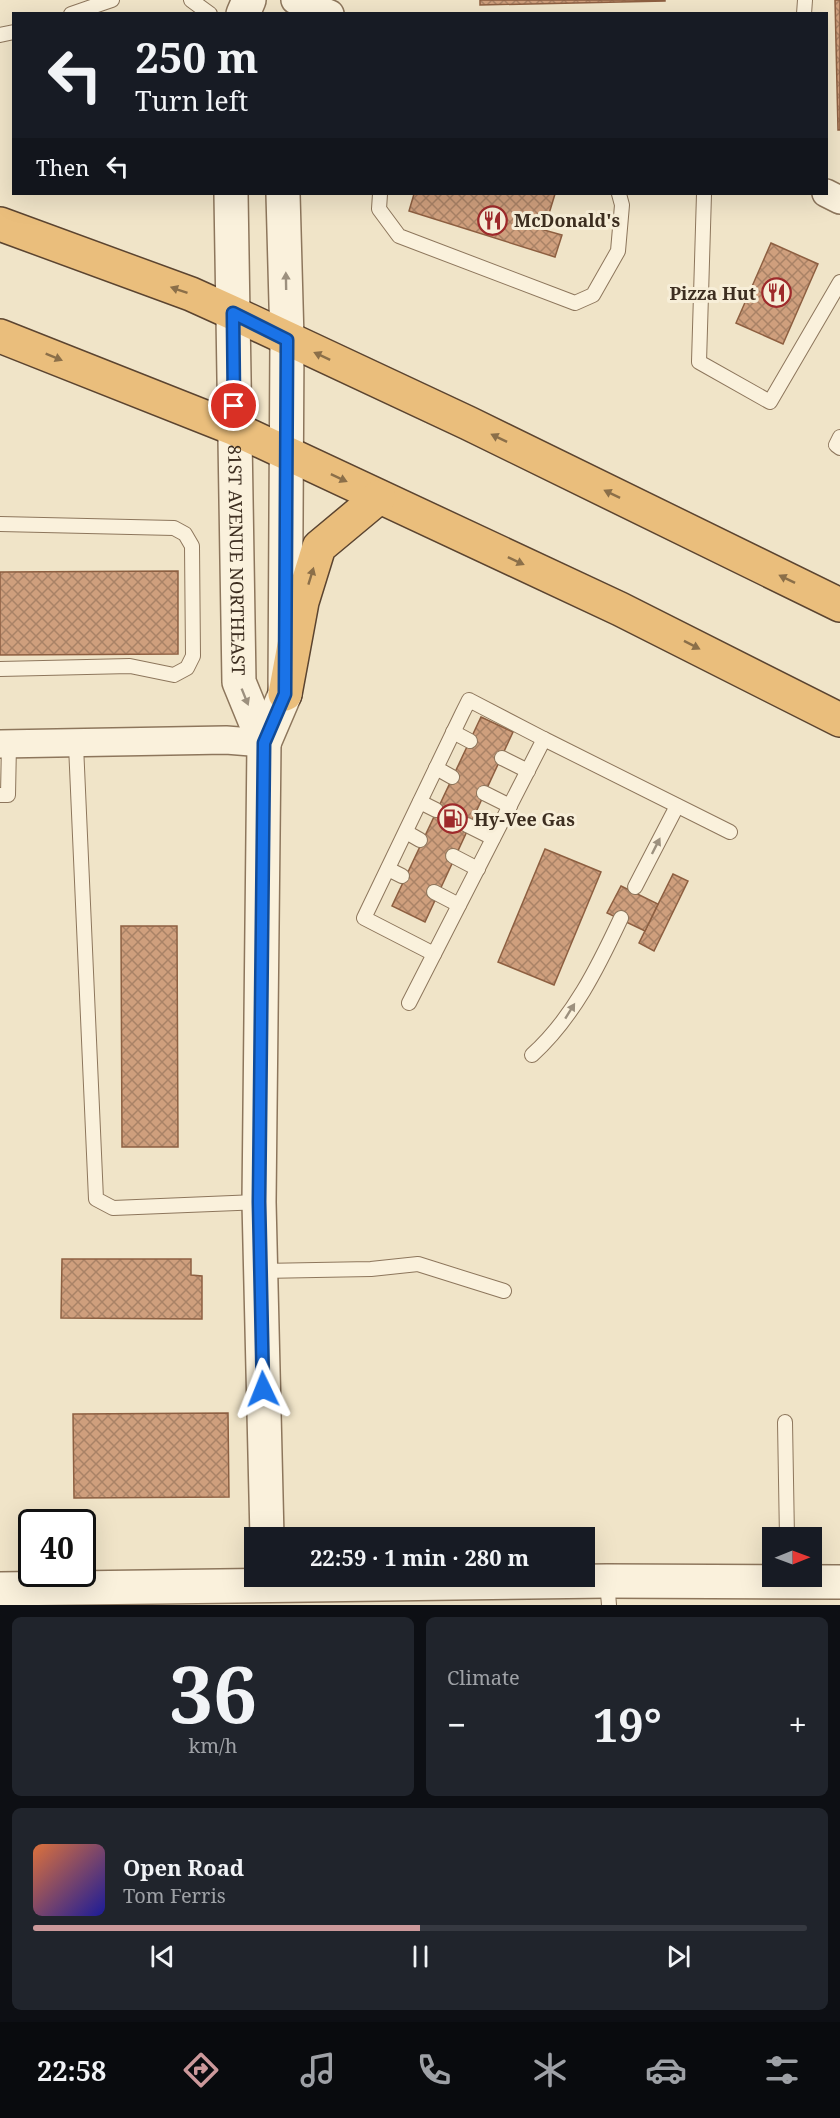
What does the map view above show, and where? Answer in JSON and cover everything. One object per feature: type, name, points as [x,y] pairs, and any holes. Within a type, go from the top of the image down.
[{"type":"highway","points":[[0,224],[191,294],[233,313],[468,423],[840,605]]},
{"type":"highway","points":[[0,336],[235,429],[620,609],[840,720]]},
{"type":"highway","points":[[285,694],[302,602],[320,547],[379,496]]},
{"type":"street","points":[[295,0],[325,12]]},
{"type":"street","name":"81ST AVENUE NORTHEAST","points":[[231,195],[239,682],[264,743]]},
{"type":"street","name":"81ST AVENUE NORTHEAST","points":[[267,1527],[259,1271],[264,743],[285,694],[287,340],[283,195]]},
{"type":"street","points":[[4,744],[76,745],[226,740],[264,743]]},
{"type":"street","points":[[822,1581],[840,1582]]},
{"type":"street","points":[[0,1589],[608,1593],[762,1582]]},
{"type":"lane","points":[[77,12],[112,0]]},
{"type":"lane","points":[[191,0],[207,12]]},
{"type":"lane","points":[[380,195],[379,209],[399,236],[575,303],[593,295],[618,251],[622,205],[619,195]]},
{"type":"lane","points":[[704,195],[699,362],[770,402],[840,282]]},
{"type":"lane","points":[[840,437],[836,445],[840,448]]},
{"type":"lane","points":[[0,524],[174,528],[185,534],[192,546],[193,634],[193,656],[187,668],[174,675],[130,666],[0,669]]},
{"type":"lane","points":[[434,954],[364,918],[469,700],[730,832]]},
{"type":"lane","points":[[453,732],[470,741]]},
{"type":"lane","points":[[409,1004],[544,739]]},
{"type":"lane","points":[[0,795],[8,795],[4,744]]},
{"type":"lane","points":[[76,745],[96,1199],[113,1208],[259,1202]]},
{"type":"lane","points":[[502,758],[528,771]]},
{"type":"lane","points":[[436,768],[452,777]]},
{"type":"lane","points":[[484,793],[510,806]]},
{"type":"lane","points":[[420,802],[436,810]]},
{"type":"lane","points":[[635,887],[677,806]]},
{"type":"lane","points":[[467,825],[493,838]]},
{"type":"lane","points":[[406,832],[420,840]]},
{"type":"lane","points":[[453,856],[478,869]]},
{"type":"lane","points":[[388,868],[402,876]]},
{"type":"lane","points":[[434,892],[459,904]]},
{"type":"lane","points":[[532,1055],[555,1035],[599,964],[621,918]]},
{"type":"lane","points":[[259,1271],[372,1269],[418,1264],[504,1291]]},
{"type":"lane","points":[[785,1422],[787,1527]]},
{"type":"building","points":[[480,0],[665,0],[665,1],[480,5]]},
{"type":"building","points":[[835,0],[840,0],[840,130],[838,130]]},
{"type":"building","name":"McDonald's","points":[[414,195],[555,195],[544,230],[562,235],[555,257],[409,211]]},
{"type":"building","name":"Pizza Hut","points":[[771,243],[818,264],[783,344],[736,323]]},
{"type":"building","points":[[178,571],[178,654],[0,655],[0,572]]},
{"type":"building","name":"Hy-Vee Gas","points":[[481,717],[513,732],[425,922],[392,906]]},
{"type":"building","points":[[545,849],[601,872],[554,985],[498,962]]},
{"type":"building","points":[[673,874],[688,881],[654,951],[639,943]]},
{"type":"building","points":[[621,886],[658,904],[645,931],[607,913]]},
{"type":"building","points":[[121,926],[177,926],[178,1147],[122,1147]]},
{"type":"building","points":[[62,1259],[191,1259],[191,1275],[202,1276],[202,1319],[61,1318]]},
{"type":"building","points":[[228,1413],[229,1497],[74,1498],[73,1414]]},
{"type":"place","name":"McDonald's","points":[[493,220]]},
{"type":"place","name":"Pizza Hut","points":[[777,293]]},
{"type":"place","name":"Hy-Vee Gas","points":[[453,819]]},
{"type":"route","points":[[234,406],[233,313],[287,340],[285,694],[264,743],[259,1202],[263,1389]]}]
